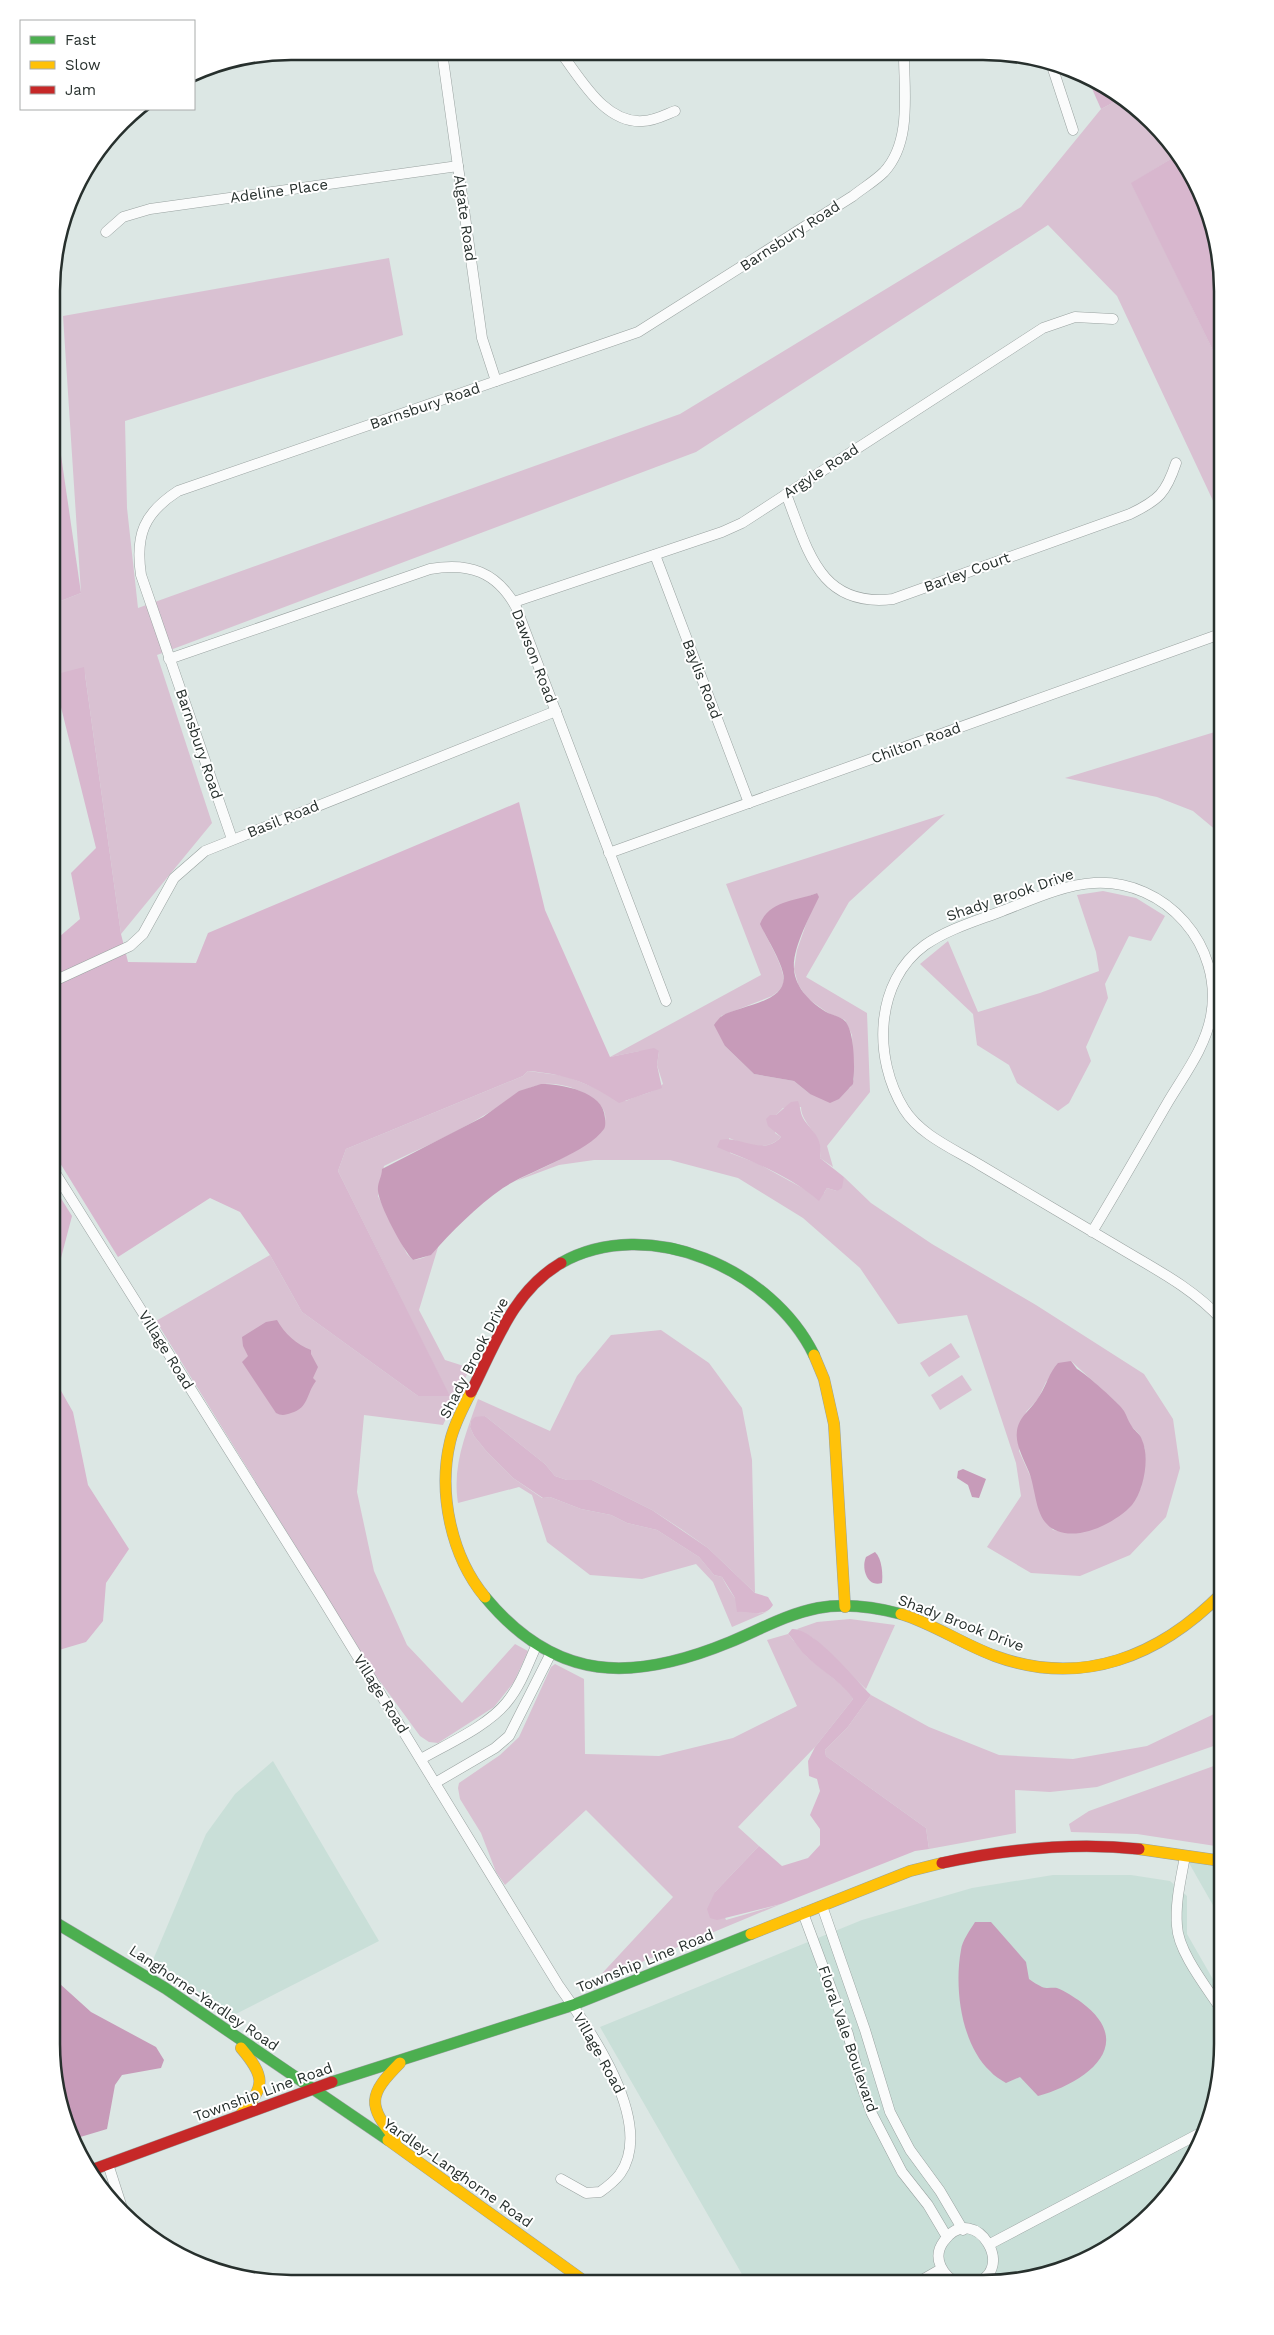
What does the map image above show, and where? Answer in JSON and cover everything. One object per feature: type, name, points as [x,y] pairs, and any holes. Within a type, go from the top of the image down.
[{"type":"street","name":"Algate Road","points":[[443,60],[482,338],[496,381]]},
{"type":"street","points":[[567,60],[602,104],[616,116],[642,122],[676,111]]},
{"type":"street","name":"Barnsbury Road","points":[[232,839],[141,575],[138,557],[140,535],[147,520],[165,499],[178,491],[646,328],[874,181],[884,172],[894,157],[900,143],[904,60]]},
{"type":"street","points":[[1054,71],[1074,130]]},
{"type":"street","name":"Adeline Place","points":[[106,232],[123,217],[150,209],[458,166]]},
{"type":"street","name":"Argyle Road","points":[[514,602],[655,555],[742,523],[1043,328],[1075,317],[1113,319]]},
{"type":"street","name":"Barley Court","points":[[786,494],[810,555],[826,580],[850,596],[879,601],[893,599],[1139,510],[1164,492],[1176,463]]},
{"type":"street","name":"Baylis Road","points":[[655,555],[749,803]]},
{"type":"street","name":"Dawson Road","points":[[169,659],[430,569],[463,566],[487,575],[514,602],[666,1001]]},
{"type":"street","name":"Chilton Road","points":[[609,853],[1214,636]]},
{"type":"street","name":"Basil Road","points":[[60,978],[130,946],[143,934],[162,896],[178,873],[205,851],[556,711]]},
{"type":"street","name":"Shady Brook Drive","points":[[1092,1232],[1200,1048],[1212,1014],[1210,968],[1202,946],[1189,926],[1168,906],[1143,892],[1117,884],[1094,883],[1068,887],[1027,902],[947,932],[923,946],[903,968],[890,994],[883,1024],[884,1057],[890,1080],[902,1106],[912,1120],[930,1135],[1092,1232],[1184,1286],[1214,1311]]},
{"type":"street","name":"Village Road","points":[[60,1181],[421,1759],[559,1986],[586,2024],[624,2100],[630,2129],[629,2148],[621,2172],[600,2192],[586,2193],[561,2179]]},
{"type":"street","name":"Shady Brook Drive","points":[[845,1607],[835,1430],[830,1398],[814,1355],[796,1326],[768,1296],[736,1274],[701,1256],[660,1245],[620,1245],[588,1252],[558,1266],[532,1285],[514,1308],[458,1418],[450,1444],[446,1480],[451,1524],[460,1557],[472,1581],[492,1608],[551,1653],[599,1667],[654,1667],[700,1654],[799,1612],[845,1607],[878,1608],[907,1616],[996,1657],[1010,1661],[1044,1668],[1080,1668],[1125,1660],[1165,1642],[1191,1625],[1214,1601]]},
{"type":"street","points":[[421,1759],[488,1719],[502,1708],[519,1684],[537,1644]]},
{"type":"street","points":[[435,1783],[496,1748],[509,1736],[551,1653]]},
{"type":"street","name":"Township Line Road","points":[[96,2168],[312,2089],[573,2006],[910,1872],[967,1856],[1034,1847],[1099,1846],[1136,1848],[1214,1861]]},
{"type":"street","points":[[1185,1856],[1177,1906],[1178,1934],[1199,1975],[1214,1998]]},
{"type":"street","name":"Floral Vale Boulevard","points":[[822,1906],[865,2030],[890,2112],[910,2150],[940,2191],[963,2230]]},
{"type":"street","name":"Floral Vale Boulevard","points":[[803,1913],[845,2025],[872,2114],[902,2172],[928,2205],[947,2237]]},
{"type":"street","name":"Langhorne-Yardley Road","points":[[60,1925],[166,1988],[312,2089]]},
{"type":"street","points":[[225,2030],[253,2061],[259,2080],[257,2098],[238,2117]]},
{"type":"street","points":[[402,2061],[379,2083],[373,2105],[375,2114],[382,2124],[410,2156]]},
{"type":"street","name":"Yardley-Langhorne Road","points":[[312,2089],[410,2156],[576,2275]]},
{"type":"street","points":[[990,2244],[1195,2136]]},
{"type":"street","points":[[108,2164],[119,2198]]},
{"type":"street","points":[[945,2275],[942,2269],[939,2252],[947,2237],[963,2230],[978,2232],[990,2244],[993,2261],[989,2275]]},
{"type":"street","points":[[931,2275],[942,2269]]},
{"type":"shaded area","points":[[1091,87],[1115,102],[1101,109]]},
{"type":"shaded area","points":[[1115,102],[1124,108],[1157,139],[1172,158],[1132,183],[1214,352],[1214,503],[1117,296],[1048,225],[696,452],[157,655],[212,823],[121,934],[85,674],[60,676],[60,601],[81,593],[63,316],[389,258],[403,335],[125,421],[127,508],[138,608],[680,414],[1021,207],[1101,109]]},
{"type":"shaded area","points":[[1172,158],[1190,189],[1202,217],[1210,246],[1214,276],[1214,353],[1131,183]]},
{"type":"shaded area","points":[[60,448],[81,593],[60,601]]},
{"type":"shaded area","points":[[84,667],[121,934],[128,962],[196,963],[208,933],[519,802],[545,910],[610,1057],[654,1048],[659,1051],[657,1065],[662,1088],[619,1103],[576,1080],[553,1074],[528,1071],[523,1076],[346,1149],[338,1171],[450,1396],[418,1396],[302,1312],[270,1255],[240,1212],[210,1198],[118,1257],[60,1163],[60,936],[80,919],[71,873],[96,848],[60,703],[60,673]]},
{"type":"shaded area","points":[[1214,732],[1214,828],[1193,811],[1157,797],[1065,778]]},
{"type":"shaded area","points":[[945,814],[849,902],[806,977],[867,1013],[870,1092],[827,1146],[833,1167],[820,1158],[821,1150],[819,1143],[802,1113],[801,1107],[783,1108],[776,1115],[775,1133],[781,1137],[775,1142],[756,1146],[729,1138],[730,1153],[759,1164],[806,1190],[824,1193],[827,1188],[837,1191],[844,1177],[871,1203],[932,1244],[1036,1305],[1144,1374],[1173,1419],[1180,1468],[1166,1517],[1130,1555],[1080,1576],[1031,1573],[987,1547],[1021,1496],[1016,1463],[967,1315],[898,1324],[860,1268],[803,1218],[738,1178],[670,1160],[594,1160],[559,1165],[516,1181],[584,1145],[598,1133],[605,1121],[602,1108],[587,1095],[577,1090],[551,1084],[531,1087],[459,1130],[384,1166],[378,1196],[407,1254],[413,1260],[428,1255],[439,1244],[419,1310],[445,1360],[470,1368],[443,1425],[364,1415],[357,1492],[374,1571],[407,1645],[462,1703],[515,1644],[528,1651],[514,1682],[494,1707],[438,1743],[429,1742],[420,1736],[376,1676],[156,1321],[270,1255],[302,1312],[418,1396],[449,1395],[338,1171],[346,1149],[523,1076],[528,1071],[566,1076],[626,1101],[659,1087],[663,1084],[657,1065],[659,1051],[640,1051],[610,1057],[761,975],[726,884]],"holes":[[[817,893],[797,950],[794,969],[798,984],[807,998],[828,1013],[845,1020],[852,1035],[854,1079],[850,1088],[810,1094],[794,1081],[754,1074],[725,1046],[721,1016],[772,996],[781,988],[784,979],[783,973],[764,932],[801,899]],[[1071,1361],[1118,1404],[1131,1426],[1139,1434],[1145,1449],[1141,1488],[1072,1533],[1053,1530],[1040,1512],[1033,1482],[1019,1451],[1026,1412],[1038,1399],[1046,1382]]]},
{"type":"shaded area","points":[[1103,891],[1136,898],[1165,916],[1151,941],[1129,936],[1105,984],[1108,998],[1086,1047],[1091,1061],[1069,1103],[1058,1111],[1017,1083],[1009,1065],[977,1045],[973,1014],[920,964],[948,941],[978,1012],[1040,993],[1099,971],[1096,952],[1077,895]]},
{"type":"shaded area","points":[[817,893],[819,897],[799,942],[794,969],[797,983],[805,995],[828,1013],[845,1021],[851,1034],[854,1061],[853,1084],[839,1099],[830,1103],[810,1094],[794,1081],[754,1074],[725,1046],[714,1025],[722,1016],[762,1002],[779,991],[783,983],[783,973],[776,954],[760,924],[764,916],[777,906]]},
{"type":"shaded area","points":[[541,1084],[570,1088],[590,1095],[603,1109],[605,1118],[604,1129],[596,1138],[571,1154],[503,1188],[483,1203],[431,1255],[413,1260],[392,1227],[379,1198],[378,1188],[382,1169],[483,1117],[519,1091]]},
{"type":"shaded area","points":[[798,1101],[803,1118],[820,1143],[820,1158],[844,1177],[842,1188],[837,1191],[827,1188],[819,1201],[783,1176],[717,1147],[720,1140],[728,1139],[759,1145],[774,1143],[781,1137],[768,1126],[766,1119],[770,1115],[776,1115],[791,1102]]},
{"type":"shaded area","points":[[60,1197],[72,1216],[60,1262]]},
{"type":"shaded area","points":[[277,1320],[291,1338],[311,1350],[311,1354],[318,1367],[313,1378],[316,1381],[304,1404],[297,1411],[284,1415],[276,1413],[242,1362],[248,1356],[243,1346],[242,1337],[266,1322]]},
{"type":"shaded area","points":[[661,1330],[709,1363],[742,1408],[752,1460],[755,1593],[708,1548],[652,1510],[592,1480],[567,1480],[555,1476],[545,1464],[485,1416],[471,1421],[470,1427],[474,1436],[487,1452],[513,1478],[542,1498],[550,1497],[581,1509],[611,1515],[627,1523],[657,1530],[699,1557],[714,1575],[722,1577],[735,1598],[747,1609],[761,1613],[769,1611],[732,1627],[713,1582],[696,1564],[642,1579],[590,1575],[547,1542],[532,1495],[519,1487],[458,1503],[457,1476],[461,1450],[478,1399],[550,1431],[577,1376],[611,1335]]},
{"type":"shaded area","points":[[951,1343],[960,1357],[929,1377],[920,1363]]},
{"type":"shaded area","points":[[1071,1361],[1077,1369],[1094,1382],[1124,1411],[1132,1427],[1141,1438],[1146,1455],[1146,1464],[1140,1491],[1132,1505],[1124,1513],[1114,1520],[1090,1531],[1065,1533],[1054,1530],[1042,1517],[1031,1478],[1019,1449],[1017,1435],[1021,1420],[1038,1398],[1055,1367],[1058,1363]]},
{"type":"shaded area","points":[[962,1375],[972,1390],[940,1410],[931,1395]]},
{"type":"shaded area","points":[[60,1389],[73,1412],[88,1485],[129,1549],[106,1583],[103,1621],[86,1642],[60,1650]]},
{"type":"shaded area","points":[[485,1416],[545,1464],[555,1476],[567,1480],[592,1480],[652,1510],[708,1548],[755,1593],[768,1597],[773,1605],[766,1612],[761,1613],[737,1612],[735,1598],[722,1577],[714,1575],[699,1557],[657,1530],[627,1523],[611,1515],[581,1509],[550,1497],[543,1498],[513,1478],[474,1436],[470,1427],[471,1421],[475,1417]]},
{"type":"shaded area","points":[[963,1469],[986,1479],[979,1498],[972,1497],[968,1485],[957,1478],[958,1471]]},
{"type":"shaded area","points":[[875,1552],[881,1562],[882,1571],[882,1583],[877,1584],[872,1583],[866,1576],[864,1566],[866,1557]]},
{"type":"shaded area","points":[[850,1619],[895,1625],[866,1689],[813,1638],[797,1629],[817,1622]]},
{"type":"shaded area","points":[[792,1629],[811,1636],[822,1645],[871,1695],[847,1728],[825,1750],[826,1756],[926,1828],[929,1849],[915,1851],[781,1904],[717,1920],[710,1918],[707,1909],[715,1892],[759,1846],[782,1866],[808,1858],[820,1845],[820,1829],[810,1815],[820,1791],[817,1779],[809,1776],[808,1761],[815,1747],[853,1699],[844,1688],[803,1652],[788,1634]]},
{"type":"shaded area","points":[[788,1634],[807,1657],[849,1691],[853,1699],[815,1747],[738,1827],[759,1846],[715,1892],[726,1920],[781,1904],[594,1982],[673,1897],[586,1810],[505,1885],[496,1872],[481,1833],[460,1799],[459,1783],[500,1755],[519,1737],[551,1667],[555,1664],[584,1679],[585,1754],[659,1756],[733,1738],[797,1706],[767,1640]]},
{"type":"shaded area","points":[[871,1695],[929,1727],[999,1755],[1073,1759],[1147,1746],[1214,1713],[1214,1746],[1097,1787],[1050,1792],[1015,1790],[1016,1833],[929,1849],[926,1828],[826,1756],[825,1750],[847,1728]]},
{"type":"shaded area","points":[[273,1761],[379,1941],[228,2018],[150,1967],[206,1834],[235,1794]]},
{"type":"shaded area","points":[[1214,1766],[1214,1846],[1137,1834],[1071,1832],[1069,1824],[1089,1811]]},
{"type":"shaded area","points":[[1185,1856],[1214,1861],[1214,1907]]},
{"type":"shaded area","points":[[1053,1875],[1131,1875],[1170,1881],[1187,1896],[1187,1934],[1214,1981],[1214,2059],[1210,2089],[1202,2118],[1183,2160],[1157,2196],[1124,2227],[1099,2244],[1072,2257],[1028,2271],[998,2275],[742,2275],[600,2027],[862,1920],[972,1888]]},
{"type":"shaded area","points":[[975,1922],[991,1922],[1026,1962],[1029,1979],[1042,1987],[1057,1988],[1066,1992],[1081,2002],[1098,2018],[1105,2033],[1105,2047],[1099,2060],[1088,2072],[1073,2082],[1038,2096],[1020,2077],[1006,2083],[993,2074],[980,2060],[966,2031],[959,1997],[958,1981],[962,1947],[966,1936]]},
{"type":"shaded area","points":[[60,1984],[91,2012],[156,2047],[164,2060],[161,2068],[122,2075],[115,2085],[107,2129],[80,2137],[72,2118],[64,2089],[60,2059]]},
{"type":"traffic: fast","points":[[561,1263],[595,1249],[631,1245],[668,1248],[704,1258],[738,1275],[769,1297],[795,1324],[814,1355]]},
{"type":"traffic: fast","points":[[485,1597],[512,1625],[540,1646],[568,1660],[598,1667],[629,1668],[661,1664],[695,1655],[784,1618],[818,1608],[860,1606],[901,1614]]},
{"type":"traffic: fast","points":[[60,1925],[165,1988],[388,2140]]},
{"type":"traffic: fast","points":[[332,2082],[573,2005],[751,1934]]},
{"type":"traffic: slow","points":[[814,1355],[824,1379],[834,1424],[845,1607]]},
{"type":"traffic: slow","points":[[471,1392],[456,1422],[450,1442],[446,1482],[447,1503],[450,1523],[464,1563],[473,1581],[485,1597]]},
{"type":"traffic: slow","points":[[901,1614],[925,1623],[995,1656],[1027,1665],[1058,1669],[1089,1667],[1118,1660],[1146,1649],[1173,1634],[1214,1600]]},
{"type":"traffic: slow","points":[[1139,1849],[1214,1860]]},
{"type":"traffic: slow","points":[[751,1934],[910,1871],[942,1863]]},
{"type":"traffic: slow","points":[[241,2048],[255,2066],[260,2081],[259,2088],[250,2104],[242,2113]]},
{"type":"traffic: slow","points":[[396,2140],[380,2118],[375,2100],[382,2084],[400,2063]]},
{"type":"traffic: slow","points":[[388,2140],[576,2275]]},
{"type":"traffic: jam","points":[[471,1392],[497,1338],[518,1304],[530,1288],[561,1263]]},
{"type":"traffic: jam","points":[[942,1863],[1040,1848],[1089,1846],[1139,1849]]},
{"type":"traffic: jam","points":[[97,2168],[332,2082]]}]
